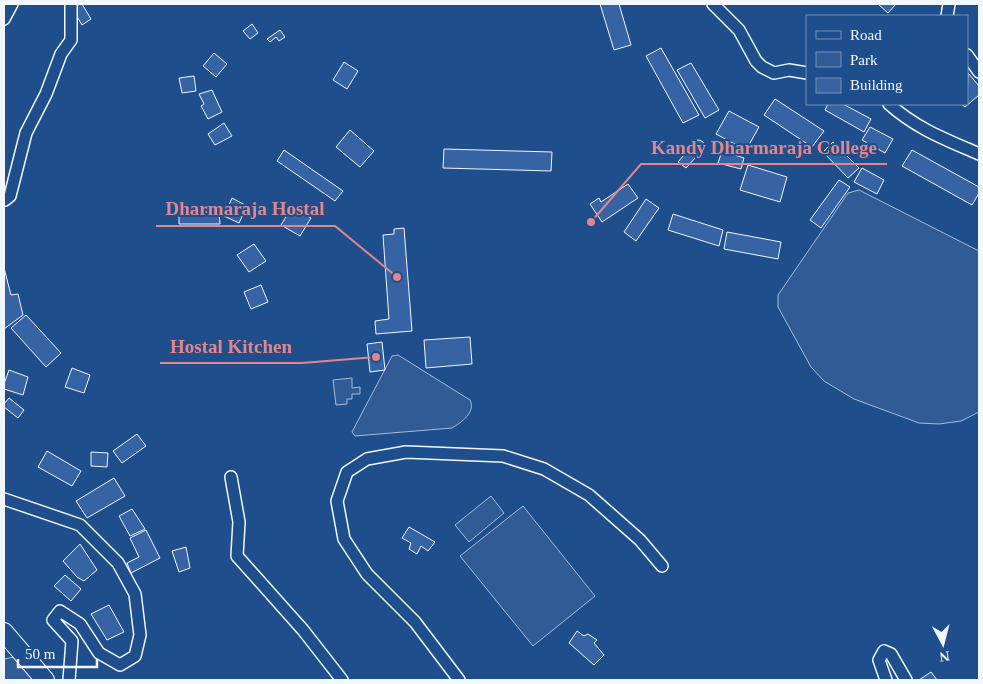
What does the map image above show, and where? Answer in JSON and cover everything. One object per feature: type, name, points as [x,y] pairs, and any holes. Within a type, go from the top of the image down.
[{"type":"highway","points":[[4,632],[45,680]]},
{"type":"street","points":[[4,19],[12,4]]},
{"type":"street","points":[[4,199],[10,196],[26,133],[46,94],[60,54],[71,40],[71,4]]},
{"type":"street","points":[[713,4],[739,30],[756,61],[762,67],[774,73],[788,70],[806,72]]},
{"type":"street","points":[[968,56],[979,72]]},
{"type":"street","points":[[890,105],[918,127],[979,154]]},
{"type":"street","points":[[459,680],[415,622],[367,574],[344,539],[337,501],[347,472],[367,459],[406,452],[503,456],[544,470],[589,495],[640,540],[662,566]]},
{"type":"street","points":[[231,476],[239,522],[237,556],[303,630],[342,680]]},
{"type":"street","points":[[4,499],[80,525],[118,563],[135,594],[140,635],[135,656],[120,665],[98,653],[80,624],[60,611],[53,620],[72,641],[69,680]]},
{"type":"street","points":[[886,680],[879,660],[884,651],[891,654],[906,680]]},
{"type":"green space","points":[[859,190],[979,251],[979,412],[961,421],[939,424],[919,423],[854,399],[824,381],[811,367],[778,307],[778,295],[848,193]]},
{"type":"green space","points":[[398,355],[470,400],[470,413],[452,428],[355,436],[352,432],[392,356]]},
{"type":"green space","points":[[352,378],[352,388],[360,387],[360,394],[352,394],[352,399],[347,399],[347,404],[336,405],[333,380]]},
{"type":"green space","points":[[491,496],[504,513],[469,542],[455,525]]},
{"type":"green space","points":[[523,506],[595,596],[533,646],[460,556]]},
{"type":"green space","points":[[14,657],[35,680],[4,680],[4,659]]},
{"type":"building","points":[[82,4],[91,19],[82,25],[72,8]]},
{"type":"building","points":[[600,4],[619,4],[631,45],[614,50]]},
{"type":"building","points":[[878,4],[896,4],[888,13]]},
{"type":"building","points":[[252,24],[258,33],[250,39],[243,31]]},
{"type":"building","points":[[280,30],[285,37],[279,41],[276,37],[270,42],[267,39]]},
{"type":"building","points":[[661,48],[699,115],[683,123],[646,56]]},
{"type":"building","points":[[214,53],[227,64],[216,77],[203,66]]},
{"type":"building","points":[[344,62],[358,71],[347,89],[333,80]]},
{"type":"building","points":[[691,63],[719,110],[705,118],[677,70]]},
{"type":"building","points":[[968,73],[979,86],[979,95],[968,104]]},
{"type":"building","points":[[194,76],[196,91],[182,93],[179,78]]},
{"type":"building","points":[[212,90],[222,112],[208,119],[201,106],[204,104],[199,94]]},
{"type":"building","points":[[775,99],[824,131],[812,147],[764,115]]},
{"type":"building","points":[[828,105],[845,105],[871,119],[864,132],[825,110]]},
{"type":"building","points":[[729,111],[759,127],[746,150],[716,134]]},
{"type":"building","points":[[224,123],[232,136],[215,145],[208,134]]},
{"type":"building","points":[[870,127],[893,139],[885,153],[862,140]]},
{"type":"building","points":[[350,130],[374,151],[360,167],[336,147]]},
{"type":"building","points":[[698,140],[703,142],[705,147],[703,152],[698,154],[693,152],[691,147],[693,142]]},
{"type":"building","points":[[833,142],[859,168],[848,178],[823,152]]},
{"type":"building","points":[[444,149],[552,152],[551,171],[443,168]]},
{"type":"building","points":[[689,149],[697,156],[686,168],[678,162]]},
{"type":"building","points":[[284,150],[343,191],[335,201],[277,161]]},
{"type":"building","points":[[912,150],[979,187],[979,193],[972,205],[902,166]]},
{"type":"building","points":[[722,151],[744,158],[741,169],[718,163]]},
{"type":"building","points":[[748,165],[787,177],[780,202],[740,190]]},
{"type":"building","points":[[862,168],[884,180],[877,194],[854,182]]},
{"type":"building","points":[[839,180],[850,187],[821,228],[810,220]]},
{"type":"building","points":[[628,184],[638,198],[602,222],[590,204],[599,198],[601,202]]},
{"type":"building","points":[[232,198],[247,206],[239,223],[224,216]]},
{"type":"building","points":[[646,199],[659,208],[636,241],[624,232]]},
{"type":"building","points":[[292,207],[311,218],[300,236],[281,225]]},
{"type":"building","points":[[179,212],[219,212],[220,224],[179,224]]},
{"type":"building","points":[[673,214],[723,230],[719,246],[668,230]]},
{"type":"building","points":[[404,228],[412,331],[376,334],[375,321],[389,319],[383,235],[394,234],[394,229]]},
{"type":"building","points":[[727,232],[781,242],[778,259],[724,249]]},
{"type":"building","points":[[254,244],[266,261],[249,272],[237,255]]},
{"type":"building","points":[[4,268],[11,295],[18,294],[23,315],[4,329]]},
{"type":"building","points":[[261,285],[268,302],[251,309],[244,292]]},
{"type":"building","points":[[26,315],[61,353],[46,367],[11,328]]},
{"type":"building","points":[[470,337],[472,364],[426,368],[424,340]]},
{"type":"building","points":[[382,342],[385,370],[370,372],[367,344]]},
{"type":"building","points":[[72,368],[90,375],[84,393],[65,387]]},
{"type":"building","points":[[9,370],[28,377],[23,395],[4,389]]},
{"type":"building","points":[[9,398],[24,410],[18,418],[4,407]]},
{"type":"building","points":[[137,434],[146,446],[122,463],[113,451]]},
{"type":"building","points":[[47,451],[81,471],[72,486],[38,467]]},
{"type":"building","points":[[91,452],[108,453],[107,467],[91,466]]},
{"type":"building","points":[[114,478],[125,496],[87,518],[76,501]]},
{"type":"building","points":[[132,509],[145,529],[130,536],[119,516]]},
{"type":"building","points":[[409,527],[435,542],[428,551],[421,546],[417,554],[409,549],[411,543],[402,538]]},
{"type":"building","points":[[146,530],[160,558],[131,573],[127,563],[139,557],[130,538]]},
{"type":"building","points":[[80,544],[97,570],[84,581],[77,577],[63,561]]},
{"type":"building","points":[[186,547],[190,568],[179,572],[172,551]]},
{"type":"building","points":[[65,575],[81,589],[71,601],[54,586]]},
{"type":"building","points":[[109,605],[124,632],[107,640],[91,614]]},
{"type":"building","points":[[577,631],[584,636],[588,634],[597,640],[594,643],[604,655],[594,665],[569,643]]},
{"type":"building","points":[[931,672],[937,680],[919,680]]},
{"type":"place","name":"Kandy Dharmaraja College","points":[[591,222]]},
{"type":"place","name":"Dharmaraja Hostal","points":[[397,277]]},
{"type":"place","name":"Hostal Kitchen","points":[[376,357]]}]
